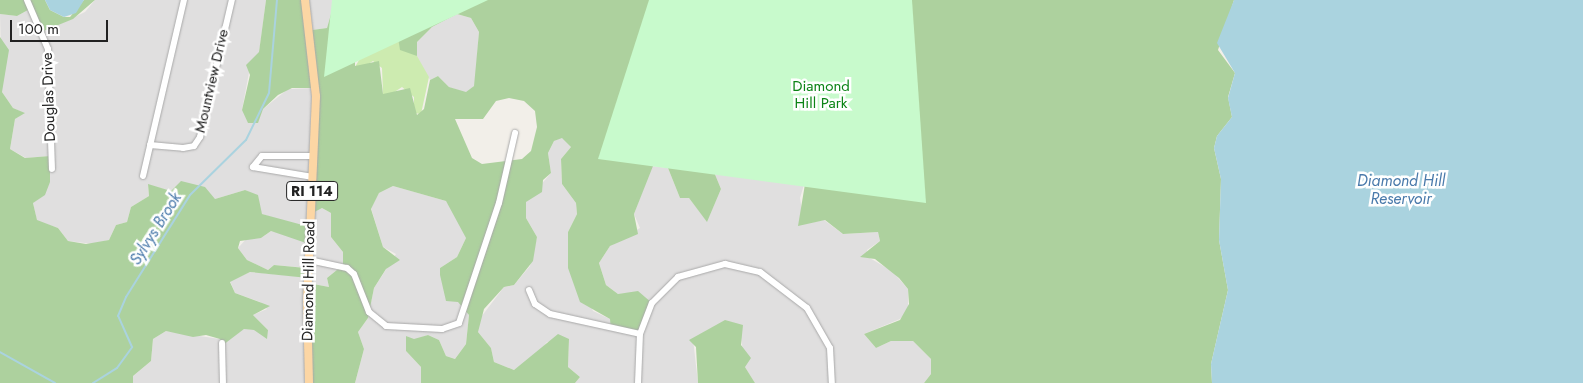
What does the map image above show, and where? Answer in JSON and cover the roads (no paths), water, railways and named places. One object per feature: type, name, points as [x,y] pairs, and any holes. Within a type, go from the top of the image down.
[{"type":"main road","name":"Diamond Hill Road","points":[[305,0],[315,72],[309,260],[310,383]]},
{"type":"street","name":"Douglas Drive","points":[[27,0],[48,49],[52,169]]},
{"type":"street","points":[[143,176],[184,0]]},
{"type":"street","name":"Mountview Drive","points":[[150,145],[183,148],[194,146],[200,137],[232,0]]},
{"type":"street","points":[[309,260],[347,268],[354,274],[369,312],[386,326],[431,329],[454,326],[499,203],[515,133]]},
{"type":"street","points":[[313,156],[262,156],[253,166],[313,177]]},
{"type":"street","points":[[638,383],[640,334],[652,303],[678,277],[712,265],[749,268],[781,285],[813,317],[830,348],[832,383]]},
{"type":"street","points":[[529,290],[535,304],[550,314],[640,334]]},
{"type":"street","points":[[222,343],[223,383]]},
{"type":"water","points":[[45,0],[84,0],[76,13],[64,17],[50,10]]},
{"type":"water","name":"Diamond Hill Reservoir","points":[[1234,0],[1583,0],[1583,383],[1212,383],[1211,364],[1228,290],[1219,240],[1221,179],[1214,148],[1217,136],[1232,117],[1228,98],[1235,73],[1217,43]]},
{"type":"waterway","name":"Sylvys Brook","points":[[93,383],[117,368],[132,347],[118,316],[126,297],[190,195],[246,140],[269,93],[277,0]]},
{"type":"waterway","points":[[0,352],[55,383]]},
{"type":"park label","name":"Diamond Hill Park","points":[[821,94]]}]
